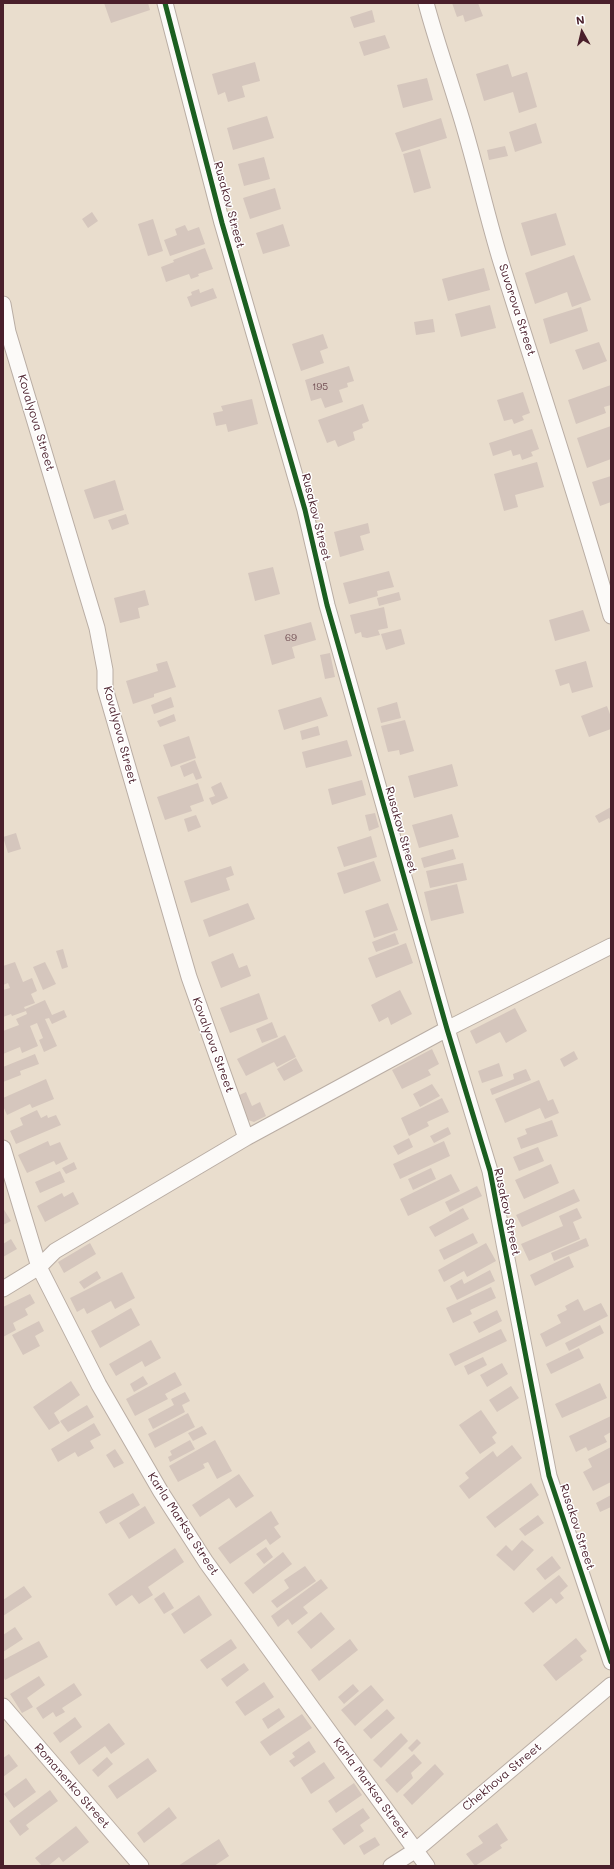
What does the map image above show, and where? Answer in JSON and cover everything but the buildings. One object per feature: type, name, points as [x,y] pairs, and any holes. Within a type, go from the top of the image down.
[{"type":"street","name":"Rusakov Street","points":[[165,3],[222,223],[305,510],[327,605],[447,1029],[490,1171],[549,1476],[611,1662]]},
{"type":"street","name":"Suvorova Street","points":[[426,3],[439,52],[458,106],[501,263],[534,362],[575,501],[585,524],[611,616]]},
{"type":"street","name":"Kovalyova Street","points":[[3,304],[8,332],[97,628],[105,670],[106,688],[187,970],[246,1138]]},
{"type":"street","points":[[3,1289],[40,1267],[55,1251],[246,1138],[447,1029],[611,946]]},
{"type":"street","name":"Karla Marksa Street","points":[[3,1148],[40,1267],[98,1386],[161,1492],[206,1562],[427,1866]]},
{"type":"street","name":"Chekhova Street","points":[[391,1866],[416,1850],[611,1685]]},
{"type":"street","name":"Romanenko Street","points":[[3,1706],[141,1866]]},
{"type":"cycle path","points":[[165,3],[222,223],[305,510],[327,605],[447,1029],[490,1171],[549,1476],[611,1662]]}]
